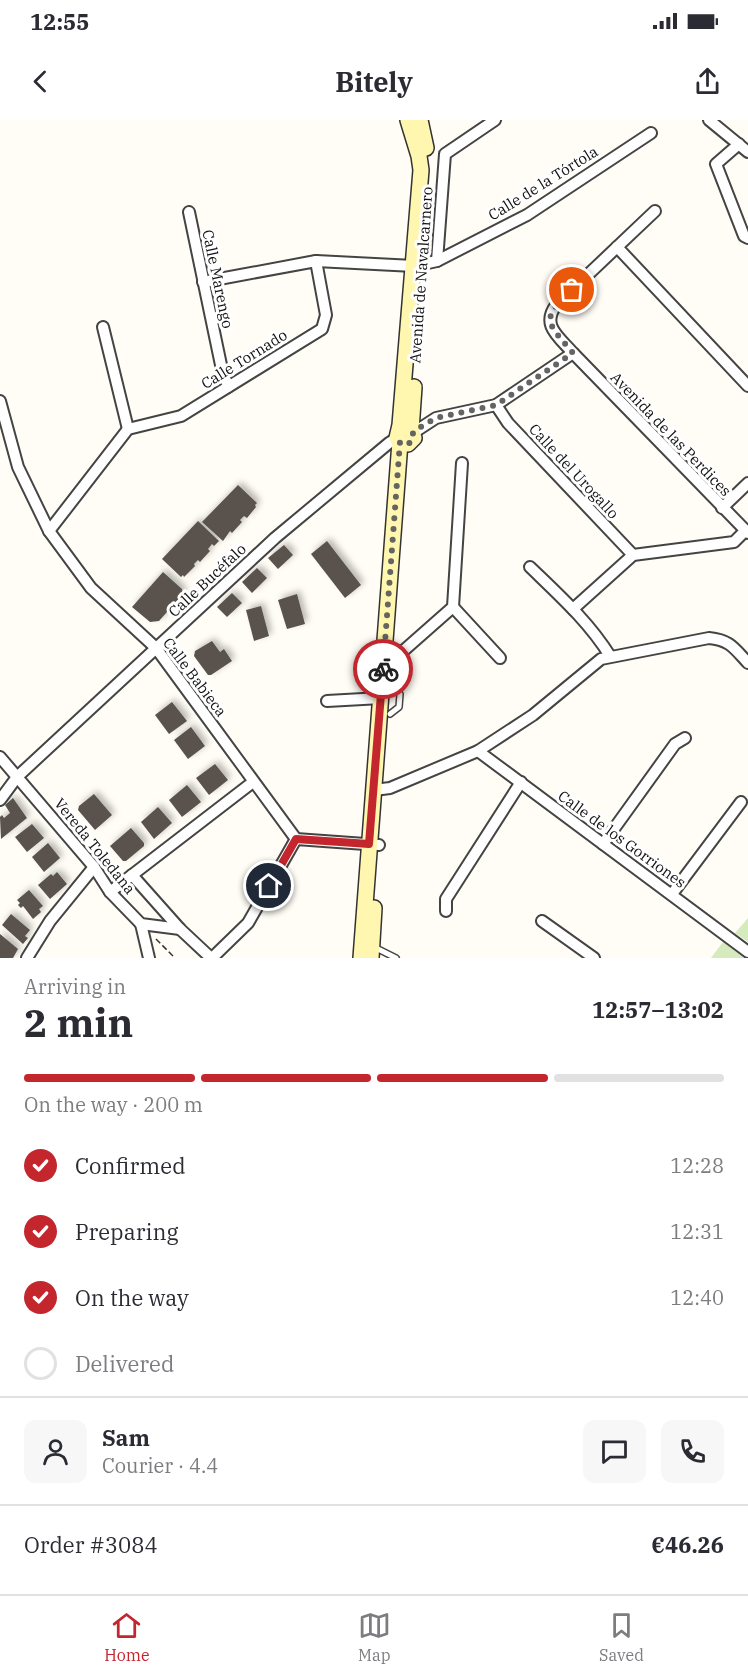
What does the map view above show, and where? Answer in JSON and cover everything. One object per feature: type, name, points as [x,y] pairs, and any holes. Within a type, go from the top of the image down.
[{"type":"street","points":[[437,261],[445,154],[495,120]]},
{"type":"street","points":[[709,120],[748,152]]},
{"type":"street","name":"Avenida de Navalcarnero","points":[[361,958],[379,790],[418,265],[421,170],[412,121]]},
{"type":"street","name":"Calle de la Tórtola","points":[[316,261],[418,265],[437,261],[527,215],[651,133]]},
{"type":"street","points":[[739,144],[716,164],[744,236],[748,238]]},
{"type":"street","points":[[655,211],[617,247],[748,386]]},
{"type":"street","name":"Calle Marengo","points":[[189,212],[221,366],[228,387]]},
{"type":"street","name":"Avenida de las Perdices","points":[[617,247],[552,310],[549,320],[552,328],[573,353],[747,532]]},
{"type":"street","points":[[203,282],[316,261]]},
{"type":"street","name":"Calle Tornado","points":[[128,429],[181,416],[322,329],[326,315],[316,261]]},
{"type":"street","points":[[49,531],[128,429],[103,327]]},
{"type":"street","points":[[405,436],[436,418],[496,405],[573,353]]},
{"type":"street","name":"Calle Babieca","points":[[0,401],[18,467],[49,531],[92,588],[156,648],[296,839]]},
{"type":"street","name":"Calle del Urogallo","points":[[496,405],[508,423],[529,446],[633,555]]},
{"type":"street","name":"Calle Bucéfalo","points":[[0,800],[17,777],[275,538],[389,443],[405,436]]},
{"type":"street","points":[[389,650],[402,652],[453,607],[462,463]]},
{"type":"street","points":[[722,508],[748,483]]},
{"type":"street","points":[[573,609],[633,555],[734,542],[747,532]]},
{"type":"street","points":[[530,567],[599,637],[610,656]]},
{"type":"street","points":[[453,607],[500,658]]},
{"type":"street","points":[[379,790],[478,751],[533,715],[601,659],[708,638],[730,643],[748,663]]},
{"type":"street","points":[[327,701],[386,692]]},
{"type":"street","name":"Avenida de Navalcarnero","points":[[379,790],[390,714],[386,692]]},
{"type":"street","points":[[603,844],[675,744],[685,738]]},
{"type":"street","name":"Calle de los Gorriones","points":[[478,751],[748,952]]},
{"type":"street","name":"Vereda Toledana","points":[[0,757],[94,867],[110,892],[141,924]]},
{"type":"street","points":[[110,892],[253,782]]},
{"type":"street","points":[[446,911],[446,899],[521,782]]},
{"type":"street","points":[[672,894],[741,802]]},
{"type":"street","points":[[211,958],[248,923],[296,839],[374,845]]},
{"type":"street","name":"Avenida de Navalcarnero","points":[[372,952],[374,845]]},
{"type":"street","points":[[27,958],[50,921],[94,867]]},
{"type":"street","name":"Vereda Toledana","points":[[132,875],[180,929],[211,958]]},
{"type":"street","points":[[542,921],[594,958]]},
{"type":"street","points":[[149,958],[141,924],[180,929]]},
{"type":"lane","points":[[372,952],[396,958]]},
{"type":"path","points":[[141,924],[175,958]]},
{"type":"green space","points":[[748,918],[748,942],[735,933]]},
{"type":"green space","points":[[723,942],[744,958],[711,958]]},
{"type":"building","points":[[238,485],[257,503],[256,507],[247,518],[244,516],[240,520],[242,522],[232,533],[230,531],[223,541],[202,522]]},
{"type":"building","points":[[198,521],[219,541],[214,546],[212,544],[208,549],[210,551],[200,562],[198,560],[184,577],[183,575],[181,577],[162,559]]},
{"type":"building","points":[[327,541],[361,585],[345,598],[311,554]]},
{"type":"building","points":[[284,545],[293,555],[278,569],[268,558]]},
{"type":"building","points":[[257,568],[267,578],[252,593],[242,582]]},
{"type":"building","points":[[163,572],[182,589],[183,594],[159,621],[150,622],[132,607]]},
{"type":"building","points":[[232,593],[242,603],[227,617],[217,607]]},
{"type":"building","points":[[297,594],[305,624],[287,629],[278,600]]},
{"type":"building","points":[[261,606],[269,636],[254,641],[246,610]]},
{"type":"building","points":[[212,641],[220,652],[224,649],[232,661],[208,675],[194,656],[195,651]]},
{"type":"building","points":[[172,702],[187,721],[169,734],[155,715]]},
{"type":"building","points":[[191,727],[205,746],[188,759],[174,740]]},
{"type":"building","points":[[215,764],[228,780],[209,795],[196,778]]},
{"type":"building","points":[[187,785],[201,802],[182,817],[169,800]]},
{"type":"building","points":[[94,794],[112,815],[95,830],[78,810],[79,806]]},
{"type":"building","points":[[13,798],[27,818],[1,839],[0,817],[2,815],[4,818],[10,813],[5,805]]},
{"type":"building","points":[[158,807],[172,823],[154,839],[141,822]]},
{"type":"building","points":[[32,824],[44,838],[27,852],[15,837]]},
{"type":"building","points":[[131,828],[144,846],[123,861],[110,846]]},
{"type":"building","points":[[48,843],[60,858],[44,872],[32,857]]},
{"type":"building","points":[[57,872],[67,884],[50,899],[38,885]]},
{"type":"building","points":[[29,890],[43,906],[39,909],[41,912],[33,919],[23,906],[21,908],[18,905],[20,903],[17,900]]},
{"type":"building","points":[[11,914],[30,930],[23,944],[2,925]]},
{"type":"building","points":[[0,934],[18,949],[13,958],[0,958]]},
{"type":"way so far","points":[[383,669],[400,442],[408,444],[414,438],[413,433],[436,418],[496,405],[573,353],[552,328],[549,320],[552,310],[572,290]]},
{"type":"route","points":[[269,886],[296,839],[369,844],[383,669]]}]
